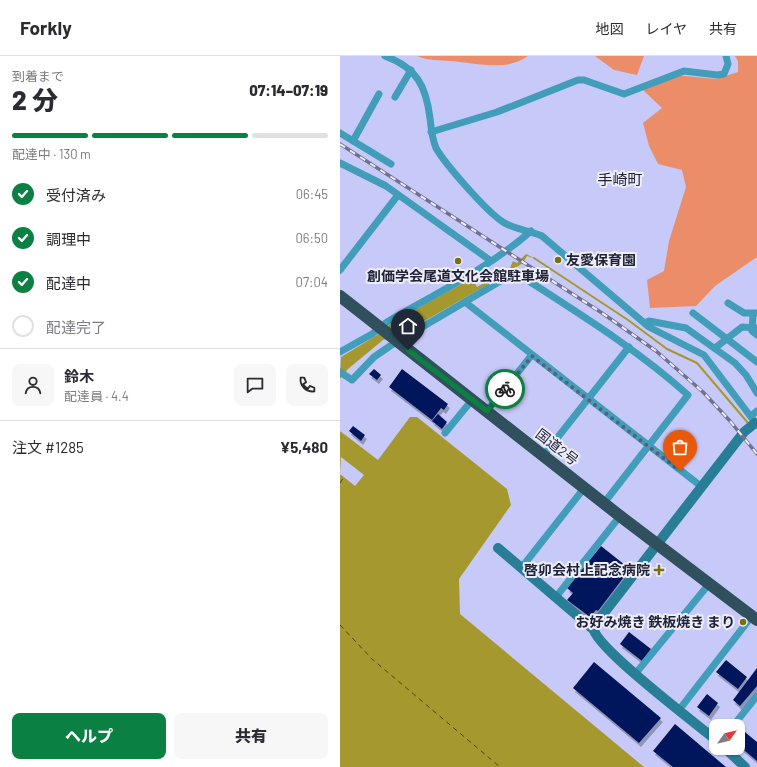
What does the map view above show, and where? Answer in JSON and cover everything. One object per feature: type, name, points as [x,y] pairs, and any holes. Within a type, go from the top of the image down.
[{"type":"highway","name":"国道2号","points":[[340,296],[620,516],[754,618]]},
{"type":"street","points":[[385,56],[411,70],[419,80],[428,102],[432,132],[436,147],[452,169],[490,211],[503,222],[519,230],[531,231],[548,241],[656,332],[704,355],[754,421]]},
{"type":"street","points":[[432,132],[497,112],[578,80],[584,80],[624,94],[684,71],[717,75],[724,74],[728,64],[726,56]]},
{"type":"street","points":[[395,96],[411,70]]},
{"type":"street","points":[[352,141],[379,94]]},
{"type":"street","points":[[340,133],[391,164]]},
{"type":"street","points":[[340,163],[386,186],[491,261]]},
{"type":"street","points":[[340,270],[398,194]]},
{"type":"street","points":[[340,372],[352,380],[374,357],[389,334],[387,322],[491,261],[531,231]]},
{"type":"street","points":[[340,352],[389,334],[465,302],[514,273],[521,276],[629,347],[660,370],[688,395],[604,503]]},
{"type":"street","points":[[465,302],[532,356],[702,487]]},
{"type":"street","points":[[728,303],[744,313],[755,314],[754,327],[752,331],[757,335]]},
{"type":"street","points":[[693,313],[757,362]]},
{"type":"street","points":[[645,323],[648,321],[686,328],[735,364],[746,375],[757,393]]},
{"type":"street","points":[[715,348],[742,327],[754,327]]},
{"type":"street","points":[[543,456],[629,347]]},
{"type":"street","points":[[487,411],[532,356]]},
{"type":"street","points":[[445,433],[472,400]]},
{"type":"street","points":[[594,630],[597,622],[754,421],[757,411]]},
{"type":"street","points":[[522,567],[585,487]]},
{"type":"street","points":[[556,597],[620,516]]},
{"type":"street","points":[[498,548],[594,630],[600,640],[636,673],[709,734]]},
{"type":"street","points":[[636,673],[709,584]]},
{"type":"street","points":[[679,710],[754,618]]},
{"type":"street","points":[[739,719],[757,696]]},
{"type":"street","points":[[733,755],[746,767]]},
{"type":"shaded area","points":[[417,56],[528,56],[520,61],[510,64],[480,65],[430,60]]},
{"type":"shaded area","points":[[595,56],[644,56],[637,75],[614,70]]},
{"type":"shaded area","points":[[735,56],[757,56],[757,257],[715,286],[696,306],[650,308],[647,280],[664,271],[669,241],[686,187],[682,170],[658,164],[649,146],[643,123],[662,108],[642,89],[676,75],[716,79],[738,72],[738,61]]},
{"type":"shaded area","points":[[526,254],[536,259],[527,256],[523,263],[499,278],[402,334],[383,340],[348,369],[340,379],[341,357],[377,335],[392,323],[472,278],[477,287],[510,268],[513,261],[517,263]]},
{"type":"shaded area","points":[[410,417],[417,417],[507,489],[511,505],[459,579],[460,614],[644,767],[340,767],[340,431],[378,460]]},
{"type":"pier","points":[[341,457],[364,475],[355,486],[340,474]]},
{"type":"building","points":[[374,369],[381,375],[377,380],[369,374]]},
{"type":"building","points":[[402,369],[448,404],[444,410],[441,408],[432,420],[389,387]]},
{"type":"building","points":[[438,414],[447,422],[442,429],[432,421]]},
{"type":"building","points":[[353,426],[365,435],[361,441],[349,431]]},
{"type":"building","points":[[601,546],[630,569],[598,611],[596,610],[590,617],[567,600],[573,593],[567,588]]},
{"type":"building","points":[[629,632],[651,649],[642,661],[620,644]]},
{"type":"building","points":[[726,660],[747,677],[738,689],[716,672]]},
{"type":"building","points":[[594,662],[661,718],[639,743],[573,688]]},
{"type":"building","points":[[757,668],[757,686],[740,706],[733,700]]},
{"type":"building","points":[[707,694],[718,703],[709,716],[697,707]]},
{"type":"building","points":[[675,724],[709,753],[709,755],[712,755],[726,767],[673,767],[653,751]]},
{"type":"building","points":[[745,732],[757,742],[757,761],[745,751]]},
{"type":"waterway","points":[[534,258],[628,320],[667,349],[697,363],[748,423]]},
{"type":"ferry route","points":[[340,483],[344,477]]},
{"type":"ferry route","points":[[340,625],[372,659],[500,767]]},
{"type":"railway","points":[[340,144],[602,313],[656,351],[703,392],[730,421],[757,454]]},
{"type":"way so far","points":[[505,389],[532,356],[680,471]]},
{"type":"place","name":"友愛保育園","points":[[558,260]]},
{"type":"place","name":"創価学会尾道文化会館駐車場","points":[[458,261]]},
{"type":"place","name":"啓卯会村上記念病院","points":[[659,570]]},
{"type":"place","name":"お好み焼き 鉄板焼き まり","points":[[743,622]]},
{"type":"district","name":"手崎町","points":[[620,180]]},
{"type":"route","points":[[408,350],[487,411],[505,389]]}]
